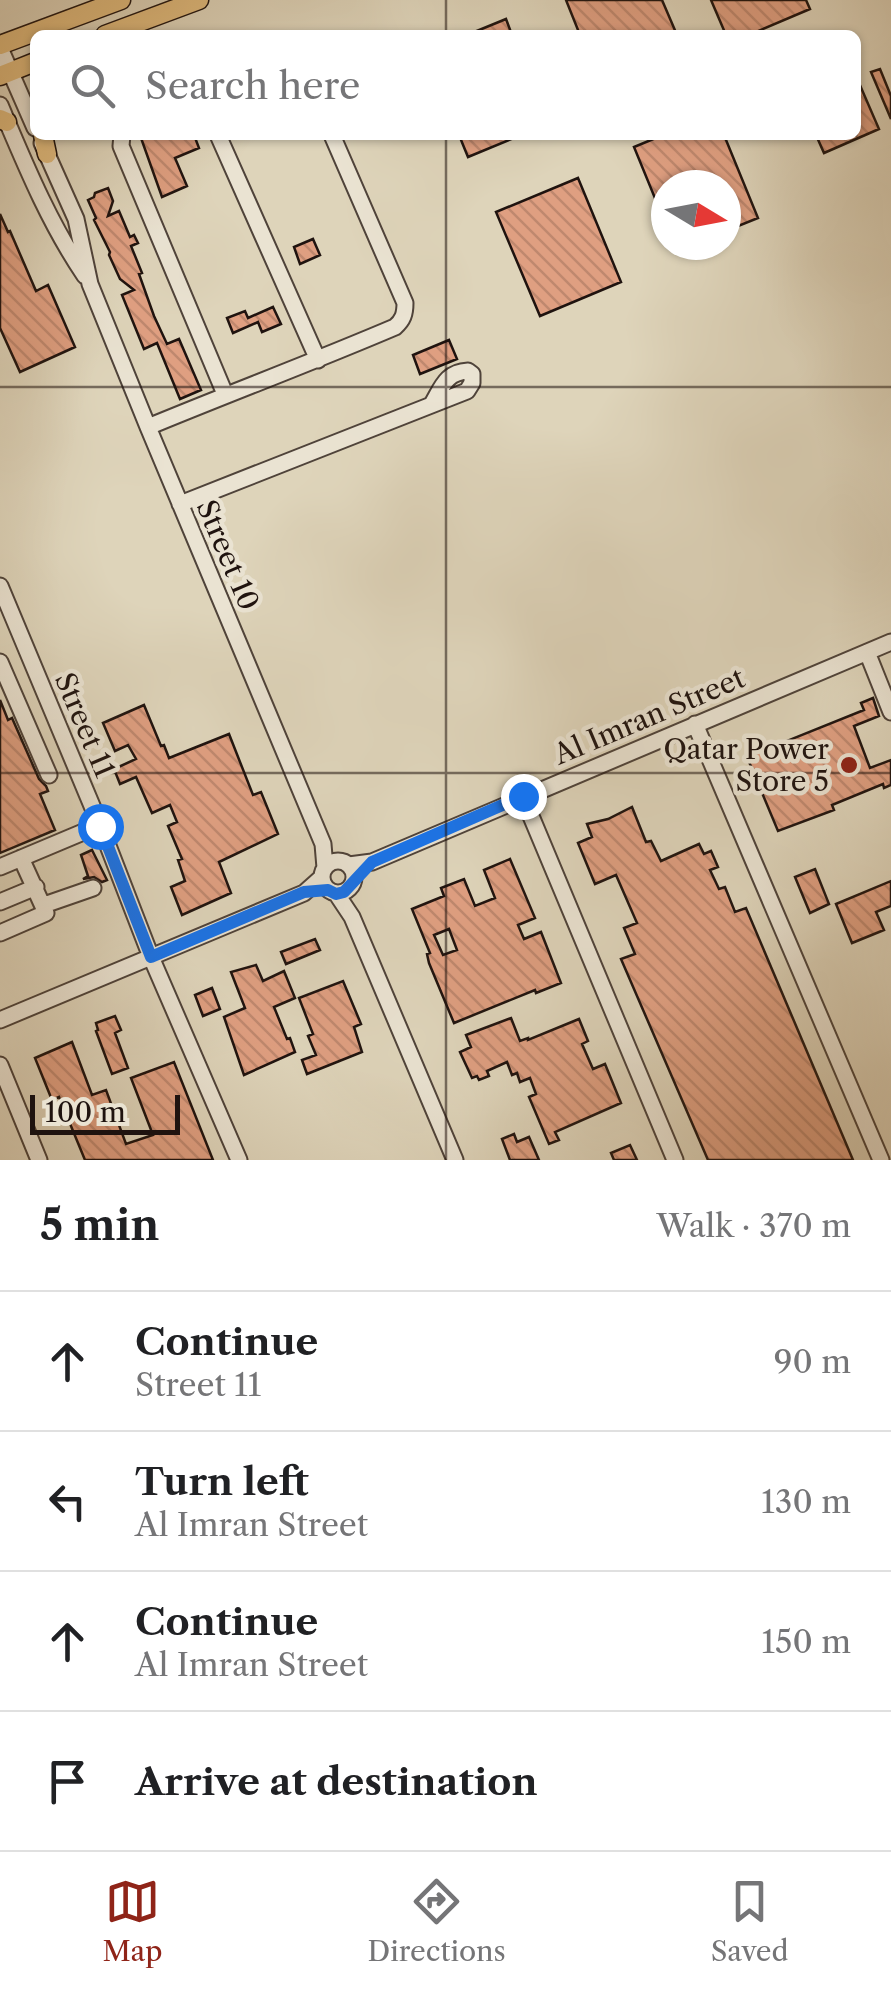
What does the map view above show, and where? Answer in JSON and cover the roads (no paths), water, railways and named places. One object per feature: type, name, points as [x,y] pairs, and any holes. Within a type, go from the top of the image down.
[{"type":"main road","points":[[42,30],[121,0]]},
{"type":"main road","points":[[118,30],[199,0]]},
{"type":"main road","points":[[0,46],[30,35]]},
{"type":"main road","points":[[5,74],[30,64]]},
{"type":"main road","points":[[41,140],[46,154]]},
{"type":"street","points":[[0,46],[5,74],[30,117]]},
{"type":"street","name":"Street 10","points":[[2,115],[42,204],[90,284]]},
{"type":"street","points":[[122,140],[225,394]]},
{"type":"street","points":[[220,140],[318,360]]},
{"type":"street","points":[[148,427],[318,360],[400,322],[405,304],[334,140]]},
{"type":"street","name":"Street 10","points":[[46,154],[76,219],[90,284],[338,878]]},
{"type":"street","points":[[180,504],[432,404]]},
{"type":"street","name":"Street 11","points":[[0,586],[151,957],[239,1160]]},
{"type":"street","name":"Al Imran Street","points":[[338,878],[891,642]]},
{"type":"street","points":[[866,652],[891,712]]},
{"type":"street","points":[[0,662],[48,774]]},
{"type":"street","points":[[695,724],[881,1160]]},
{"type":"street","points":[[523,796],[675,1160]]},
{"type":"street","points":[[0,866],[100,826]]},
{"type":"street","points":[[0,933],[44,915],[46,910],[21,858]]},
{"type":"street","points":[[0,1020],[338,878],[455,1160]]},
{"type":"street","points":[[0,902],[36,887]]},
{"type":"street","points":[[44,905],[93,888]]},
{"type":"street","points":[[0,1065],[39,1160]]},
{"type":"place","name":"Qatar Power Store 5","points":[[849,765]]}]
